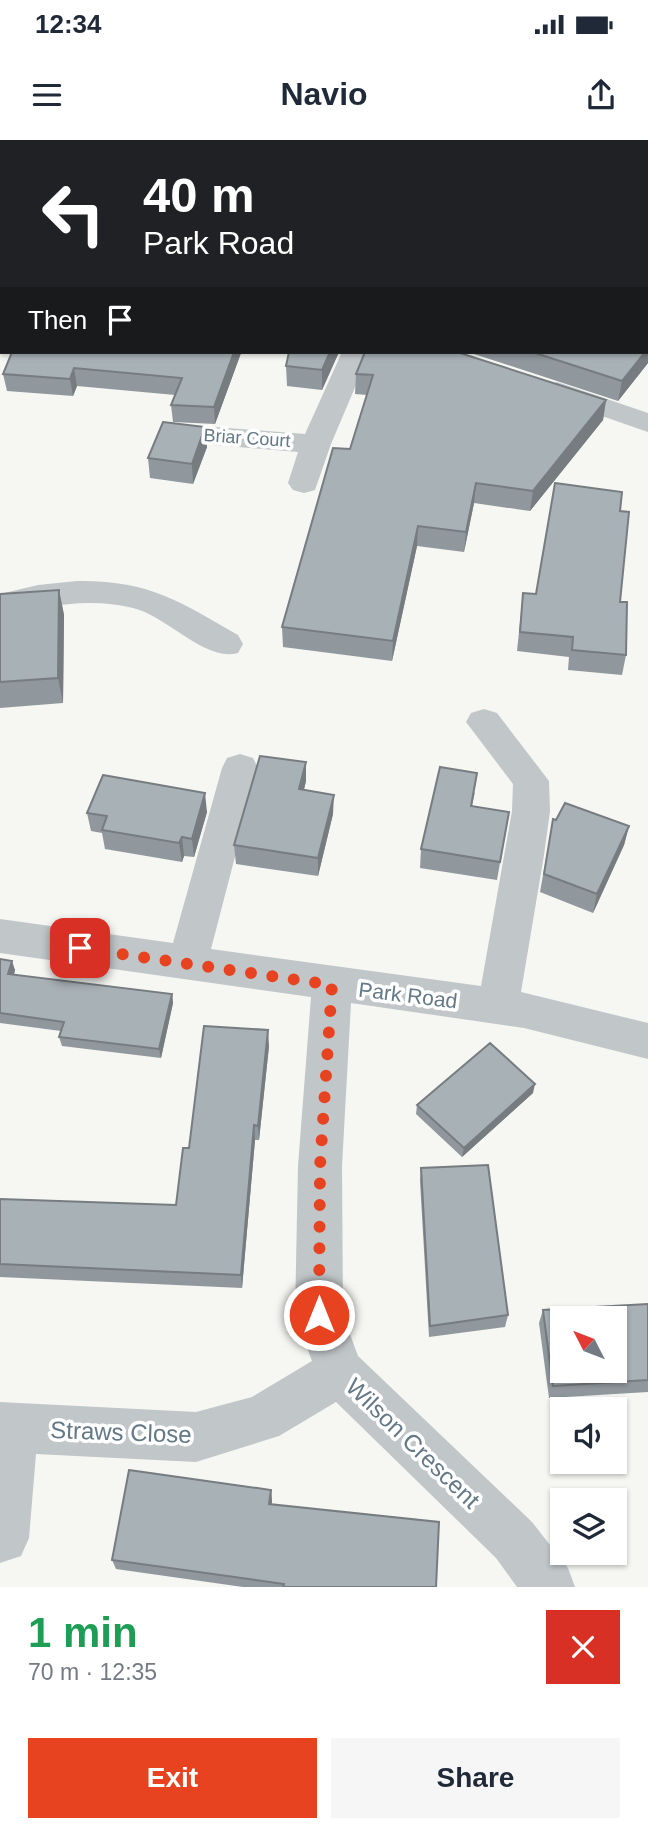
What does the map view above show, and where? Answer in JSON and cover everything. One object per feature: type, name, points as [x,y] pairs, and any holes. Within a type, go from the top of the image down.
[{"type":"street","name":"Briar Court","points":[[304,483],[316,443],[355,354]]},
{"type":"street","points":[[532,383],[648,423]]},
{"type":"street","name":"Briar Court","points":[[177,433],[316,443]]},
{"type":"street","points":[[0,606],[24,599],[72,592],[120,595],[155,603],[226,644]]},
{"type":"street","points":[[484,722],[531,781],[531,811],[525,855],[498,1007]]},
{"type":"street","points":[[187,964],[240,768]]},
{"type":"street","name":"Park Road","points":[[0,936],[524,1010],[648,1041]]},
{"type":"street","name":"Wilson Crescent","points":[[332,985],[320,1166],[319,1315],[340,1372],[514,1540],[549,1587]]},
{"type":"street","name":"Straws Close","points":[[3,1538],[6,1427],[196,1437],[262,1419],[340,1372]]},
{"type":"building","points":[[11,354],[233,354],[214,407],[171,405],[182,378],[74,368],[70,379],[3,374]]},
{"type":"building","points":[[289,354],[329,354],[322,370],[286,366]]},
{"type":"building","points":[[364,354],[463,354],[606,400],[533,491],[476,483],[466,532],[418,526],[393,641],[282,627],[333,448],[350,449],[373,375],[356,374]]},
{"type":"building","points":[[538,354],[643,354],[622,381]]},
{"type":"building","points":[[163,422],[205,427],[192,464],[148,458]]},
{"type":"building","points":[[555,483],[622,492],[620,511],[629,512],[620,602],[627,602],[626,655],[572,650],[573,637],[520,632],[523,593],[536,594]]},
{"type":"building","points":[[59,590],[58,678],[0,682],[0,594]]},
{"type":"building","points":[[260,756],[306,762],[299,789],[334,795],[318,858],[234,845]]},
{"type":"building","points":[[440,767],[477,773],[471,806],[509,812],[500,862],[421,849]]},
{"type":"building","points":[[103,775],[205,793],[192,839],[182,837],[179,843],[102,830],[107,816],[87,813]]},
{"type":"building","points":[[565,803],[629,826],[597,894],[544,874],[553,819],[556,820]]},
{"type":"building","points":[[0,959],[12,961],[8,974],[172,994],[159,1049],[59,1037],[64,1022],[0,1013]]},
{"type":"building","points":[[204,1026],[268,1030],[258,1126],[254,1125],[241,1275],[0,1264],[0,1199],[176,1205],[183,1148],[189,1148]]},
{"type":"building","points":[[490,1043],[535,1084],[464,1148],[417,1105]]},
{"type":"building","points":[[488,1165],[508,1315],[430,1326],[421,1168]]},
{"type":"building","points":[[648,1304],[648,1380],[627,1381],[627,1306],[613,1306]]},
{"type":"building","points":[[543,1310],[550,1310],[550,1363]]},
{"type":"building","points":[[553,1383],[600,1383],[553,1386]]},
{"type":"building","points":[[129,1470],[271,1490],[269,1504],[439,1522],[436,1587],[283,1587],[284,1584],[112,1560]]},
{"type":"route","points":[[80,948],[332,985],[320,1166],[319,1315]]}]
